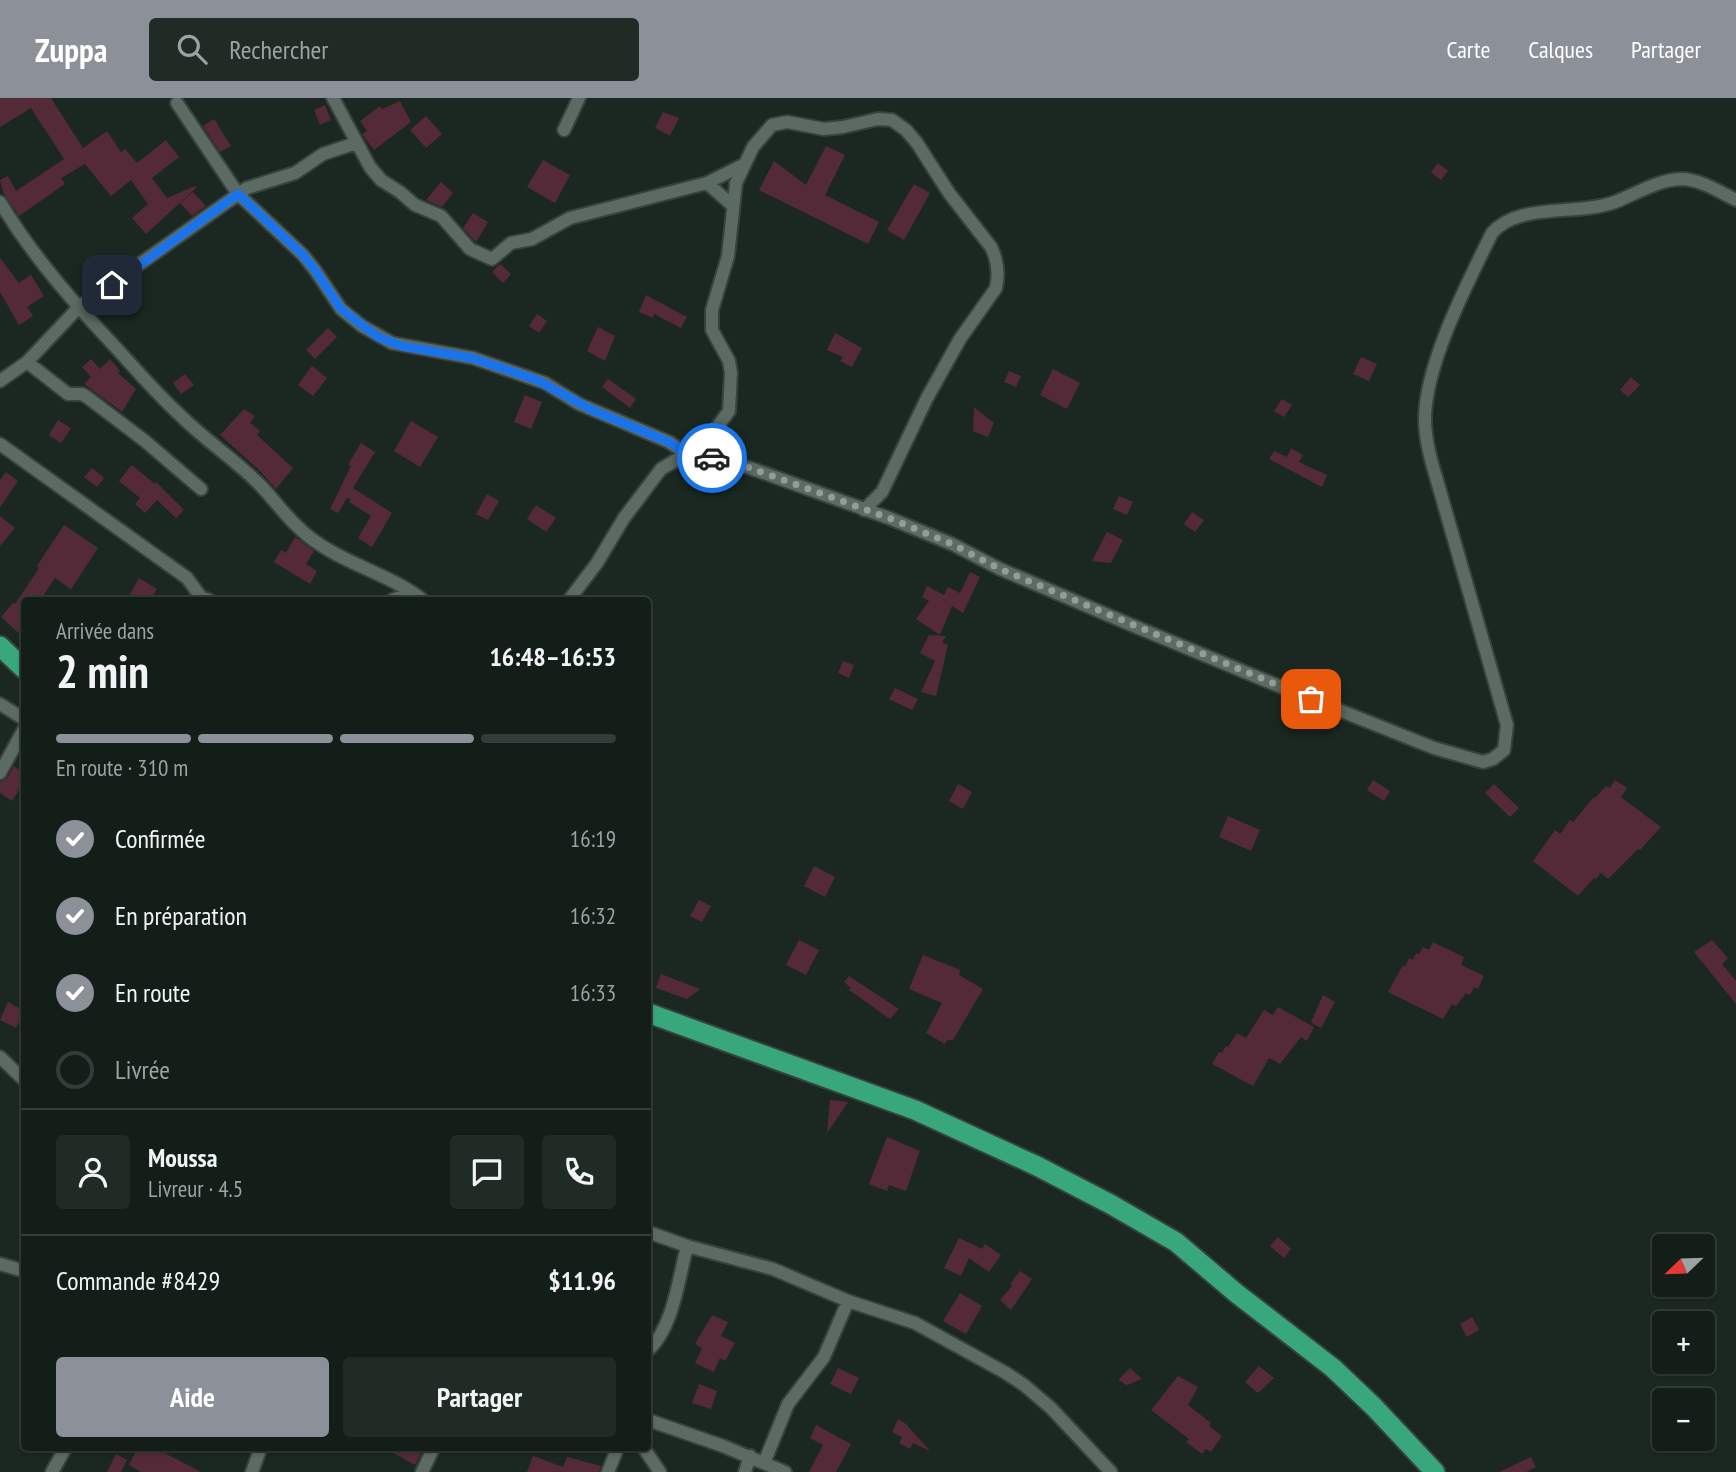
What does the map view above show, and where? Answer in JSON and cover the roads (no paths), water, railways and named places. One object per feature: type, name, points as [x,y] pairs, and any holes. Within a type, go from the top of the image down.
[{"type":"highway","points":[[0,646],[21,666]]},
{"type":"highway","points":[[651,1014],[915,1110],[1037,1166],[1144,1223],[1176,1242],[1236,1293],[1333,1368],[1400,1433],[1435,1472]]},
{"type":"street","points":[[333,98],[370,167],[381,180],[415,205],[441,216],[470,249],[492,259],[511,243],[532,239],[570,218],[707,183],[743,165]]},
{"type":"street","points":[[564,130],[579,98]]},
{"type":"street","points":[[177,103],[238,194],[303,255],[341,309],[378,337],[402,346],[472,358],[545,383],[592,410],[669,442],[688,454],[750,468],[952,544],[1000,569],[1302,696],[1474,761],[1493,760],[1504,750],[1507,725],[1436,477],[1426,435],[1426,406],[1436,363],[1453,317],[1492,233],[1508,220],[1532,214],[1601,206],[1656,185],[1681,179],[1708,186],[1736,200]]},
{"type":"street","points":[[571,597],[597,564],[624,518],[661,469],[705,444],[729,411],[729,361],[712,330],[712,310],[728,257],[736,183],[743,165],[767,129],[778,122],[824,129],[843,128],[878,119],[892,120],[906,130],[917,143],[948,193],[985,238],[996,258],[996,288],[960,339],[927,398],[882,492],[864,510]]},
{"type":"street","points":[[0,381],[27,362],[79,307],[238,194],[259,183],[295,173],[323,153],[356,143]]},
{"type":"street","points":[[707,183],[733,206]]},
{"type":"street","points":[[0,202],[44,267],[79,307],[180,416],[261,486],[284,515],[309,537],[355,566],[376,573],[418,597]]},
{"type":"street","points":[[27,362],[68,394],[76,393],[87,397],[145,441],[201,489]]},
{"type":"street","points":[[0,444],[187,578],[201,597]]},
{"type":"street","points":[[0,704],[21,717]]},
{"type":"street","points":[[0,773],[21,734]]},
{"type":"street","points":[[0,1057],[21,1077]]},
{"type":"street","points":[[651,1232],[687,1246],[774,1269],[848,1301],[915,1323],[1006,1373],[1051,1408],[1111,1472]]},
{"type":"street","points":[[651,1346],[663,1331],[670,1313],[687,1246]]},
{"type":"street","points":[[0,1264],[21,1270]]},
{"type":"street","points":[[764,1463],[789,1404],[824,1357],[848,1301]]},
{"type":"street","points":[[651,1421],[750,1456],[785,1472]]},
{"type":"street","points":[[52,1472],[63,1451]]},
{"type":"street","points":[[252,1472],[260,1451]]},
{"type":"street","points":[[422,1472],[432,1451]]},
{"type":"street","points":[[608,1472],[616,1451]]},
{"type":"street","points":[[646,1451],[660,1472]]},
{"type":"street","points":[[745,1472],[750,1456]]}]
